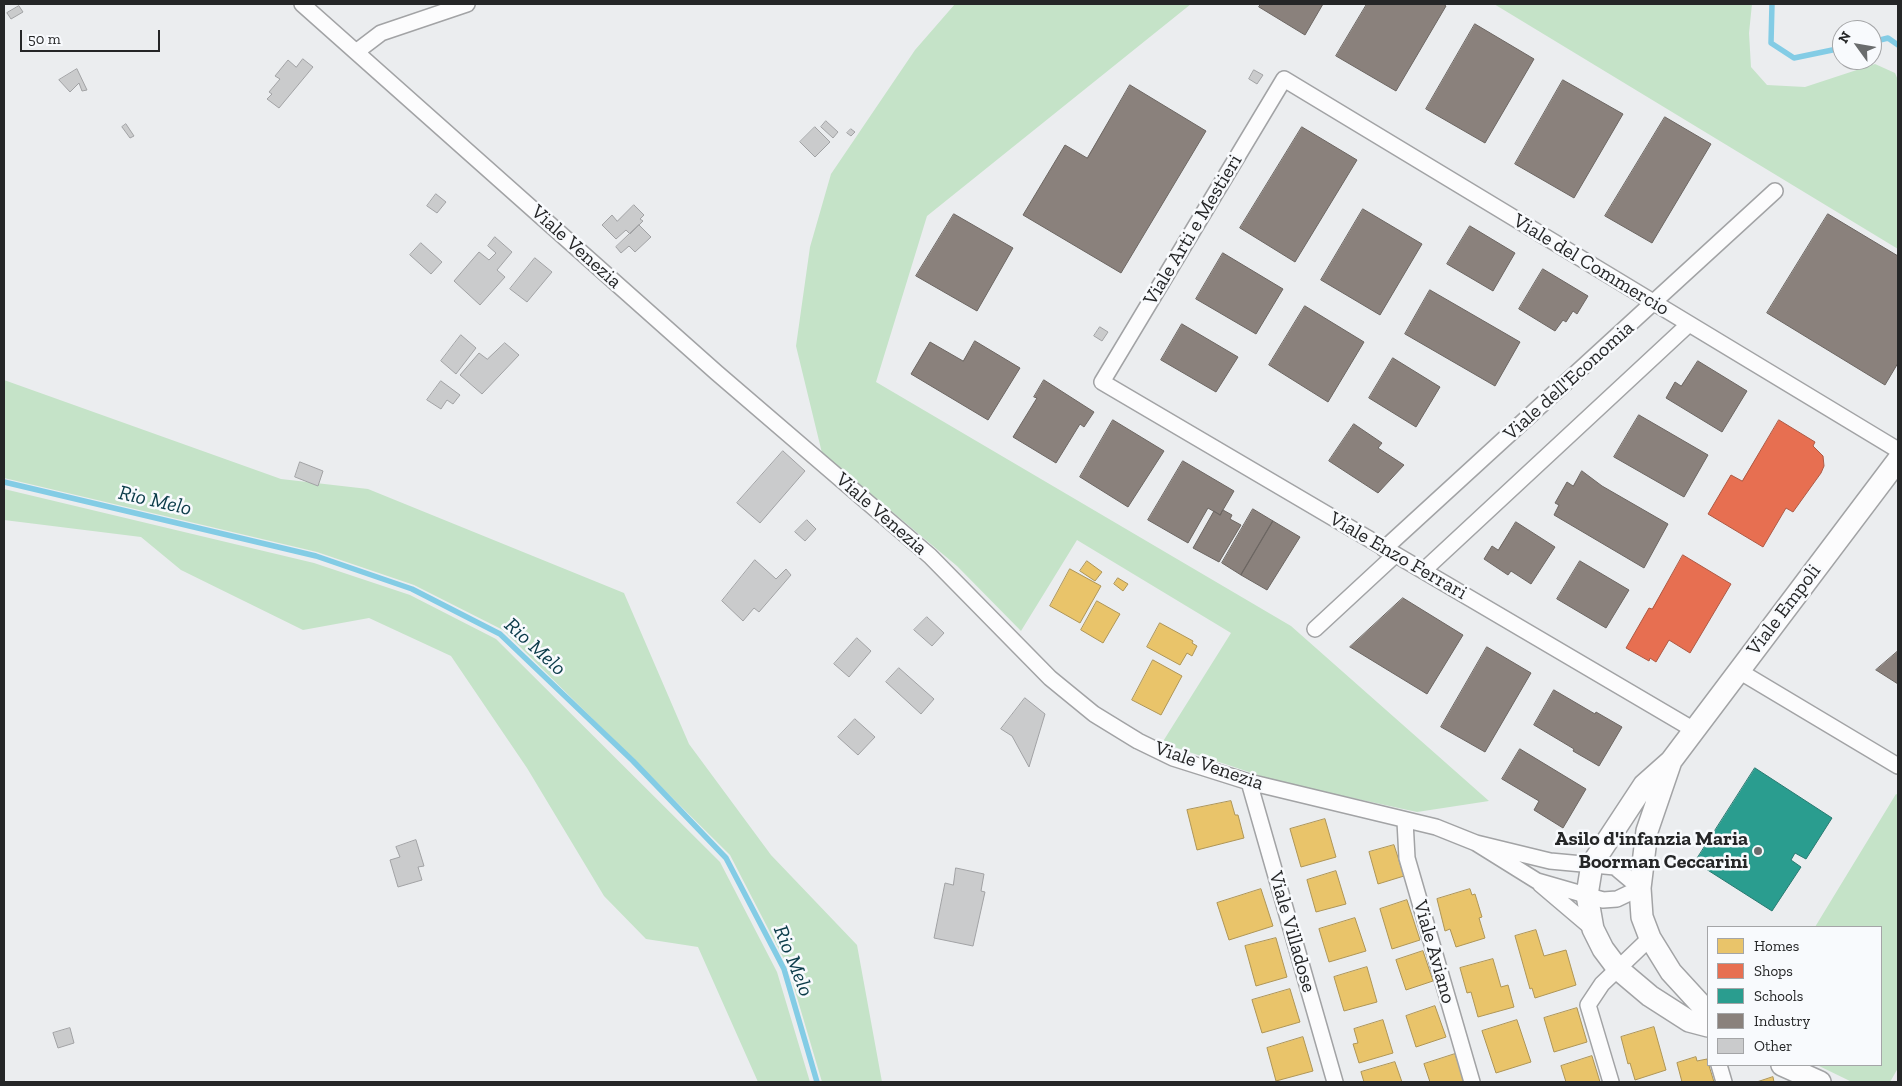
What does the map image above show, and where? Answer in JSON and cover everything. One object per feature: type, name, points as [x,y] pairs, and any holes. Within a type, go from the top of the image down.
[{"type":"street","name":"Viale Venezia","points":[[302,4],[717,373],[930,556],[1050,678],[1094,714],[1138,741],[1173,758],[1249,782],[1436,827],[1476,843],[1550,861],[1615,867],[1640,888],[1618,899],[1603,900],[1537,881]]},
{"type":"street","points":[[356,52],[381,33],[467,4]]},
{"type":"street","name":"Viale del Commercio","points":[[1284,79],[1898,450]]},
{"type":"street","name":"Viale Arti e Mestieri","points":[[1102,382],[1284,79]]},
{"type":"street","name":"Viale dell'Economia","points":[[1315,629],[1390,552],[1776,191]]},
{"type":"street","name":"Viale dell'Economia","points":[[1423,571],[1689,324]]},
{"type":"street","name":"Viale Enzo Ferrari","points":[[1102,382],[1694,730]]},
{"type":"street","name":"Viale Empoli","points":[[1592,864],[1644,785],[1671,761],[1898,460]]},
{"type":"street","points":[[1739,671],[1898,766]]},
{"type":"street","name":"Viale Empoli","points":[[1640,888],[1647,831],[1671,761]]},
{"type":"street","name":"Viale Villadose","points":[[1249,782],[1335,1082]]},
{"type":"street","name":"Viale Aviano","points":[[1405,821],[1407,858],[1472,1082]]},
{"type":"street","name":"Viale Venezia","points":[[1476,843],[1537,881],[1593,929]]},
{"type":"street","name":"Viale Venezia","points":[[1592,864],[1587,895],[1593,929],[1602,949],[1618,969],[1650,996],[1689,1021],[1707,1026]]},
{"type":"street","points":[[1640,888],[1642,917],[1650,938],[1671,972],[1704,1008],[1707,1014]]},
{"type":"street","points":[[1611,1082],[1588,1005],[1602,984],[1650,938]]},
{"type":"street","points":[[1719,1066],[1724,1082]]},
{"type":"street","points":[[1784,1066],[1820,1082]]},
{"type":"green space","points":[[955,4],[1191,4],[927,216],[876,382],[1291,626],[1489,801],[1417,812],[1279,782],[1162,743],[1231,633],[1077,540],[1021,631],[957,566],[822,453],[796,346],[810,247],[831,174],[915,50]]},
{"type":"green space","points":[[1494,4],[1752,4],[1749,33],[1751,67],[1767,85],[1805,87],[1857,70],[1882,70],[1882,67],[1895,73],[1898,80],[1898,249]]},
{"type":"green space","points":[[4,380],[281,479],[368,489],[624,593],[689,744],[771,855],[857,945],[882,1082],[822,1082],[788,967],[730,855],[503,630],[414,585],[317,552],[4,478]]},
{"type":"green space","points":[[4,489],[314,563],[410,595],[496,639],[720,862],[777,972],[810,1082],[758,1082],[698,947],[646,939],[604,896],[527,768],[451,656],[369,618],[303,630],[181,570],[141,537],[4,520]]},
{"type":"green space","points":[[1896,794],[1898,795],[1898,1068],[1890,1082],[1852,1082],[1819,1066],[1882,1066],[1882,926],[1816,926]]},
{"type":"building: Homes","points":[[1087,561],[1102,572],[1095,581],[1080,571]]},
{"type":"building: Homes","points":[[1070,569],[1101,586],[1080,623],[1050,606]]},
{"type":"building: Homes","points":[[1118,578],[1128,584],[1123,591],[1114,584]]},
{"type":"building: Homes","points":[[1097,601],[1120,614],[1103,643],[1081,630]]},
{"type":"building: Homes","points":[[1160,623],[1193,641],[1192,643],[1197,646],[1192,656],[1187,653],[1180,665],[1147,647]]},
{"type":"building: Homes","points":[[1153,660],[1182,676],[1161,715],[1132,700]]},
{"type":"building: Homes","points":[[1231,801],[1235,815],[1238,815],[1244,838],[1197,850],[1187,810]]},
{"type":"building: Homes","points":[[1325,819],[1336,857],[1301,867],[1290,829]]},
{"type":"building: Homes","points":[[1394,845],[1404,876],[1378,884],[1369,852]]},
{"type":"building: Homes","points":[[1336,871],[1346,904],[1316,912],[1307,880]]},
{"type":"building: Homes","points":[[1261,889],[1273,926],[1229,940],[1217,903]]},
{"type":"building: Homes","points":[[1470,889],[1472,895],[1475,894],[1482,917],[1479,918],[1485,938],[1456,947],[1450,929],[1445,931],[1437,899]]},
{"type":"building: Homes","points":[[1407,900],[1420,940],[1392,949],[1380,909]]},
{"type":"building: Homes","points":[[1355,918],[1366,951],[1329,962],[1319,929]]},
{"type":"building: Homes","points":[[1536,930],[1544,956],[1566,950],[1576,985],[1535,998],[1532,988],[1530,989],[1515,936]]},
{"type":"building: Homes","points":[[1276,938],[1287,977],[1256,986],[1245,946]]},
{"type":"building: Homes","points":[[1423,951],[1433,981],[1406,990],[1396,960]]},
{"type":"building: Homes","points":[[1493,959],[1501,987],[1508,985],[1514,1007],[1478,1017],[1471,992],[1467,993],[1460,968]]},
{"type":"building: Homes","points":[[1367,967],[1377,1002],[1344,1011],[1334,977]]},
{"type":"building: Homes","points":[[1290,989],[1300,1022],[1262,1033],[1252,1000]]},
{"type":"building: Homes","points":[[1435,1006],[1446,1037],[1416,1047],[1406,1016]]},
{"type":"building: Homes","points":[[1577,1008],[1587,1042],[1554,1052],[1544,1018]]},
{"type":"building: Homes","points":[[1383,1020],[1393,1053],[1359,1063],[1353,1044],[1358,1043],[1354,1029]]},
{"type":"building: Homes","points":[[1517,1020],[1531,1062],[1496,1073],[1482,1031]]},
{"type":"building: Homes","points":[[1654,1027],[1666,1070],[1635,1080],[1630,1063],[1628,1064],[1621,1037]]},
{"type":"building: Homes","points":[[1303,1037],[1313,1071],[1276,1081],[1267,1048]]},
{"type":"building: Homes","points":[[1455,1054],[1465,1082],[1430,1082],[1424,1064]]},
{"type":"building: Homes","points":[[1592,1056],[1600,1082],[1566,1082],[1561,1066]]},
{"type":"building: Homes","points":[[1696,1057],[1697,1061],[1707,1059],[1707,1066],[1709,1066],[1714,1082],[1682,1082],[1677,1063]]},
{"type":"building: Homes","points":[[1395,1062],[1402,1082],[1364,1082],[1361,1072]]},
{"type":"building: Homes","points":[[1773,1077],[1774,1082],[1757,1082]]},
{"type":"building: Shops","points":[[1779,420],[1815,442],[1813,446],[1823,456],[1824,466],[1793,512],[1786,508],[1763,547],[1708,514],[1731,475],[1742,481]]},
{"type":"building: Shops","points":[[1683,555],[1731,584],[1690,653],[1669,640],[1656,662],[1650,658],[1649,661],[1626,648],[1649,608],[1652,609]]},
{"type":"building: Schools","points":[[1755,768],[1832,818],[1806,859],[1795,853],[1791,860],[1801,867],[1772,911],[1695,862]]},
{"type":"building: Industry","points":[[1261,4],[1323,4],[1305,35],[1259,7]]},
{"type":"building: Industry","points":[[1367,4],[1443,4],[1446,6],[1396,91],[1336,56]]},
{"type":"building: Industry","points":[[1475,24],[1534,59],[1485,143],[1426,109]]},
{"type":"building: Industry","points":[[1563,80],[1623,114],[1574,198],[1515,164]]},
{"type":"building: Industry","points":[[1130,85],[1206,131],[1121,273],[1023,215],[1065,145],[1087,158]]},
{"type":"building: Industry","points":[[1665,117],[1711,144],[1652,243],[1605,216]]},
{"type":"building: Industry","points":[[1302,127],[1357,160],[1295,262],[1240,228]]},
{"type":"building: Industry","points":[[1363,209],[1422,244],[1380,315],[1321,280]]},
{"type":"building: Industry","points":[[954,214],[1013,248],[977,311],[916,276]]},
{"type":"building: Industry","points":[[1828,214],[1898,256],[1898,363],[1885,385],[1767,313]]},
{"type":"building: Industry","points":[[1470,226],[1515,253],[1493,291],[1447,264]]},
{"type":"building: Industry","points":[[1223,253],[1283,289],[1256,334],[1196,299]]},
{"type":"building: Industry","points":[[1543,269],[1588,296],[1577,314],[1573,311],[1566,322],[1563,320],[1555,331],[1519,309]]},
{"type":"building: Industry","points":[[1430,290],[1520,342],[1495,386],[1405,334]]},
{"type":"building: Industry","points":[[1305,306],[1364,342],[1328,402],[1269,365]]},
{"type":"building: Industry","points":[[1182,324],[1238,357],[1216,392],[1161,360]]},
{"type":"building: Industry","points":[[975,341],[1020,368],[988,420],[911,374],[930,342],[963,361]]},
{"type":"building: Industry","points":[[1393,358],[1440,387],[1416,427],[1369,398]]},
{"type":"building: Industry","points":[[1698,361],[1747,391],[1722,432],[1666,398],[1675,382],[1681,386]]},
{"type":"building: Industry","points":[[1044,380],[1094,412],[1084,427],[1080,424],[1056,463],[1013,437],[1037,398],[1034,397]]},
{"type":"building: Industry","points":[[1639,415],[1708,455],[1684,497],[1614,457]]},
{"type":"building: Industry","points":[[1113,420],[1164,451],[1128,507],[1080,477]]},
{"type":"building: Industry","points":[[1354,424],[1382,443],[1378,448],[1404,465],[1378,493],[1329,461]]},
{"type":"building: Industry","points":[[1183,461],[1234,491],[1220,515],[1208,508],[1188,543],[1148,520]]},
{"type":"building: Industry","points":[[1582,471],[1602,486],[1668,524],[1644,568],[1554,515],[1559,505],[1555,503],[1567,482],[1573,486]]},
{"type":"building: Industry","points":[[1253,509],[1273,521],[1241,575],[1222,563]]},
{"type":"building: Industry","points":[[1223,510],[1232,515],[1230,519],[1241,525],[1219,562],[1193,548],[1214,511],[1220,515]]},
{"type":"building: Industry","points":[[1273,521],[1300,537],[1267,590],[1241,575]]},
{"type":"building: Industry","points":[[1516,522],[1555,547],[1531,584],[1511,571],[1508,575],[1484,559],[1492,546],[1498,550]]},
{"type":"building: Industry","points":[[1580,561],[1629,590],[1606,628],[1557,599]]},
{"type":"building: Industry","points":[[1403,598],[1463,635],[1427,694],[1350,647]]},
{"type":"building: Industry","points":[[1487,647],[1531,673],[1485,752],[1441,727]]},
{"type":"building: Industry","points":[[1898,651],[1898,684],[1876,670]]},
{"type":"building: Industry","points":[[1554,690],[1622,727],[1599,766],[1534,725]]},
{"type":"building: Industry","points":[[1520,749],[1586,789],[1563,828],[1534,810],[1539,801],[1502,779]]},
{"type":"building: Other","points":[[19,6],[23,12],[11,19],[7,13]]},
{"type":"building: Other","points":[[303,59],[313,67],[279,108],[267,99],[272,94],[269,92],[280,79],[275,76],[288,60],[296,67]]},
{"type":"building: Other","points":[[77,69],[87,90],[82,91],[79,83],[70,92],[59,80]]},
{"type":"building: Other","points":[[1254,70],[1263,75],[1257,84],[1249,79]]},
{"type":"building: Other","points":[[826,121],[838,132],[833,138],[821,127]]},
{"type":"building: Other","points":[[126,124],[134,136],[130,138],[122,127]]},
{"type":"building: Other","points":[[815,127],[830,142],[815,157],[800,142]]},
{"type":"building: Other","points":[[851,129],[855,132],[851,136],[847,133]]},
{"type":"building: Other","points":[[436,194],[446,202],[437,213],[427,206]]},
{"type":"building: Other","points":[[634,205],[644,215],[640,219],[643,221],[630,234],[626,230],[616,239],[602,225],[612,215],[617,221]]},
{"type":"building: Other","points":[[639,225],[651,237],[635,252],[629,246],[621,253],[616,247]]},
{"type":"building: Other","points":[[495,237],[512,252],[497,270],[505,277],[480,305],[454,281],[479,252],[489,260],[496,253],[488,246]]},
{"type":"building: Other","points":[[421,243],[442,262],[431,274],[410,255]]},
{"type":"building: Other","points":[[535,258],[552,272],[527,302],[510,289]]},
{"type":"building: Other","points":[[1100,327],[1108,332],[1102,341],[1094,336]]},
{"type":"building: Other","points":[[461,335],[476,348],[456,374],[441,361]]},
{"type":"building: Other","points":[[505,343],[519,355],[482,394],[460,375],[479,353],[487,359]]},
{"type":"building: Other","points":[[441,381],[460,395],[453,404],[447,400],[441,409],[427,400]]},
{"type":"building: Other","points":[[783,451],[805,471],[760,523],[737,503]]},
{"type":"building: Other","points":[[300,462],[323,471],[318,486],[295,477]]},
{"type":"building: Other","points":[[807,520],[816,529],[805,541],[795,532]]},
{"type":"building: Other","points":[[755,560],[776,579],[786,569],[791,575],[759,612],[754,608],[743,621],[722,601]]},
{"type":"building: Other","points":[[927,617],[944,633],[932,646],[914,630]]},
{"type":"building: Other","points":[[857,638],[871,651],[849,677],[834,664]]},
{"type":"building: Other","points":[[899,668],[934,699],[921,714],[886,682]]},
{"type":"building: Other","points":[[1025,698],[1045,714],[1029,767],[1012,736],[1001,729]]},
{"type":"building: Other","points":[[855,719],[875,737],[858,755],[838,737]]},
{"type":"building: Other","points":[[416,840],[424,866],[418,867],[422,880],[398,887],[390,860],[400,857],[396,847]]},
{"type":"building: Other","points":[[956,868],[984,874],[981,891],[985,892],[973,946],[934,938],[945,883],[953,885]]},
{"type":"building: Other","points":[[70,1028],[74,1043],[58,1048],[53,1033]]},
{"type":"waterway","points":[[1772,4],[1771,43],[1794,58],[1832,50]]},
{"type":"waterway","points":[[1882,40],[1888,38],[1898,45]]},
{"type":"waterway","name":"Rio Melo","points":[[4,482],[316,556],[412,589],[500,634],[633,761],[726,858],[784,969],[817,1082]]},
{"type":"place","name":"Asilo d'infanzia Maria Boorman Ceccarini","points":[[1758,851]]}]
